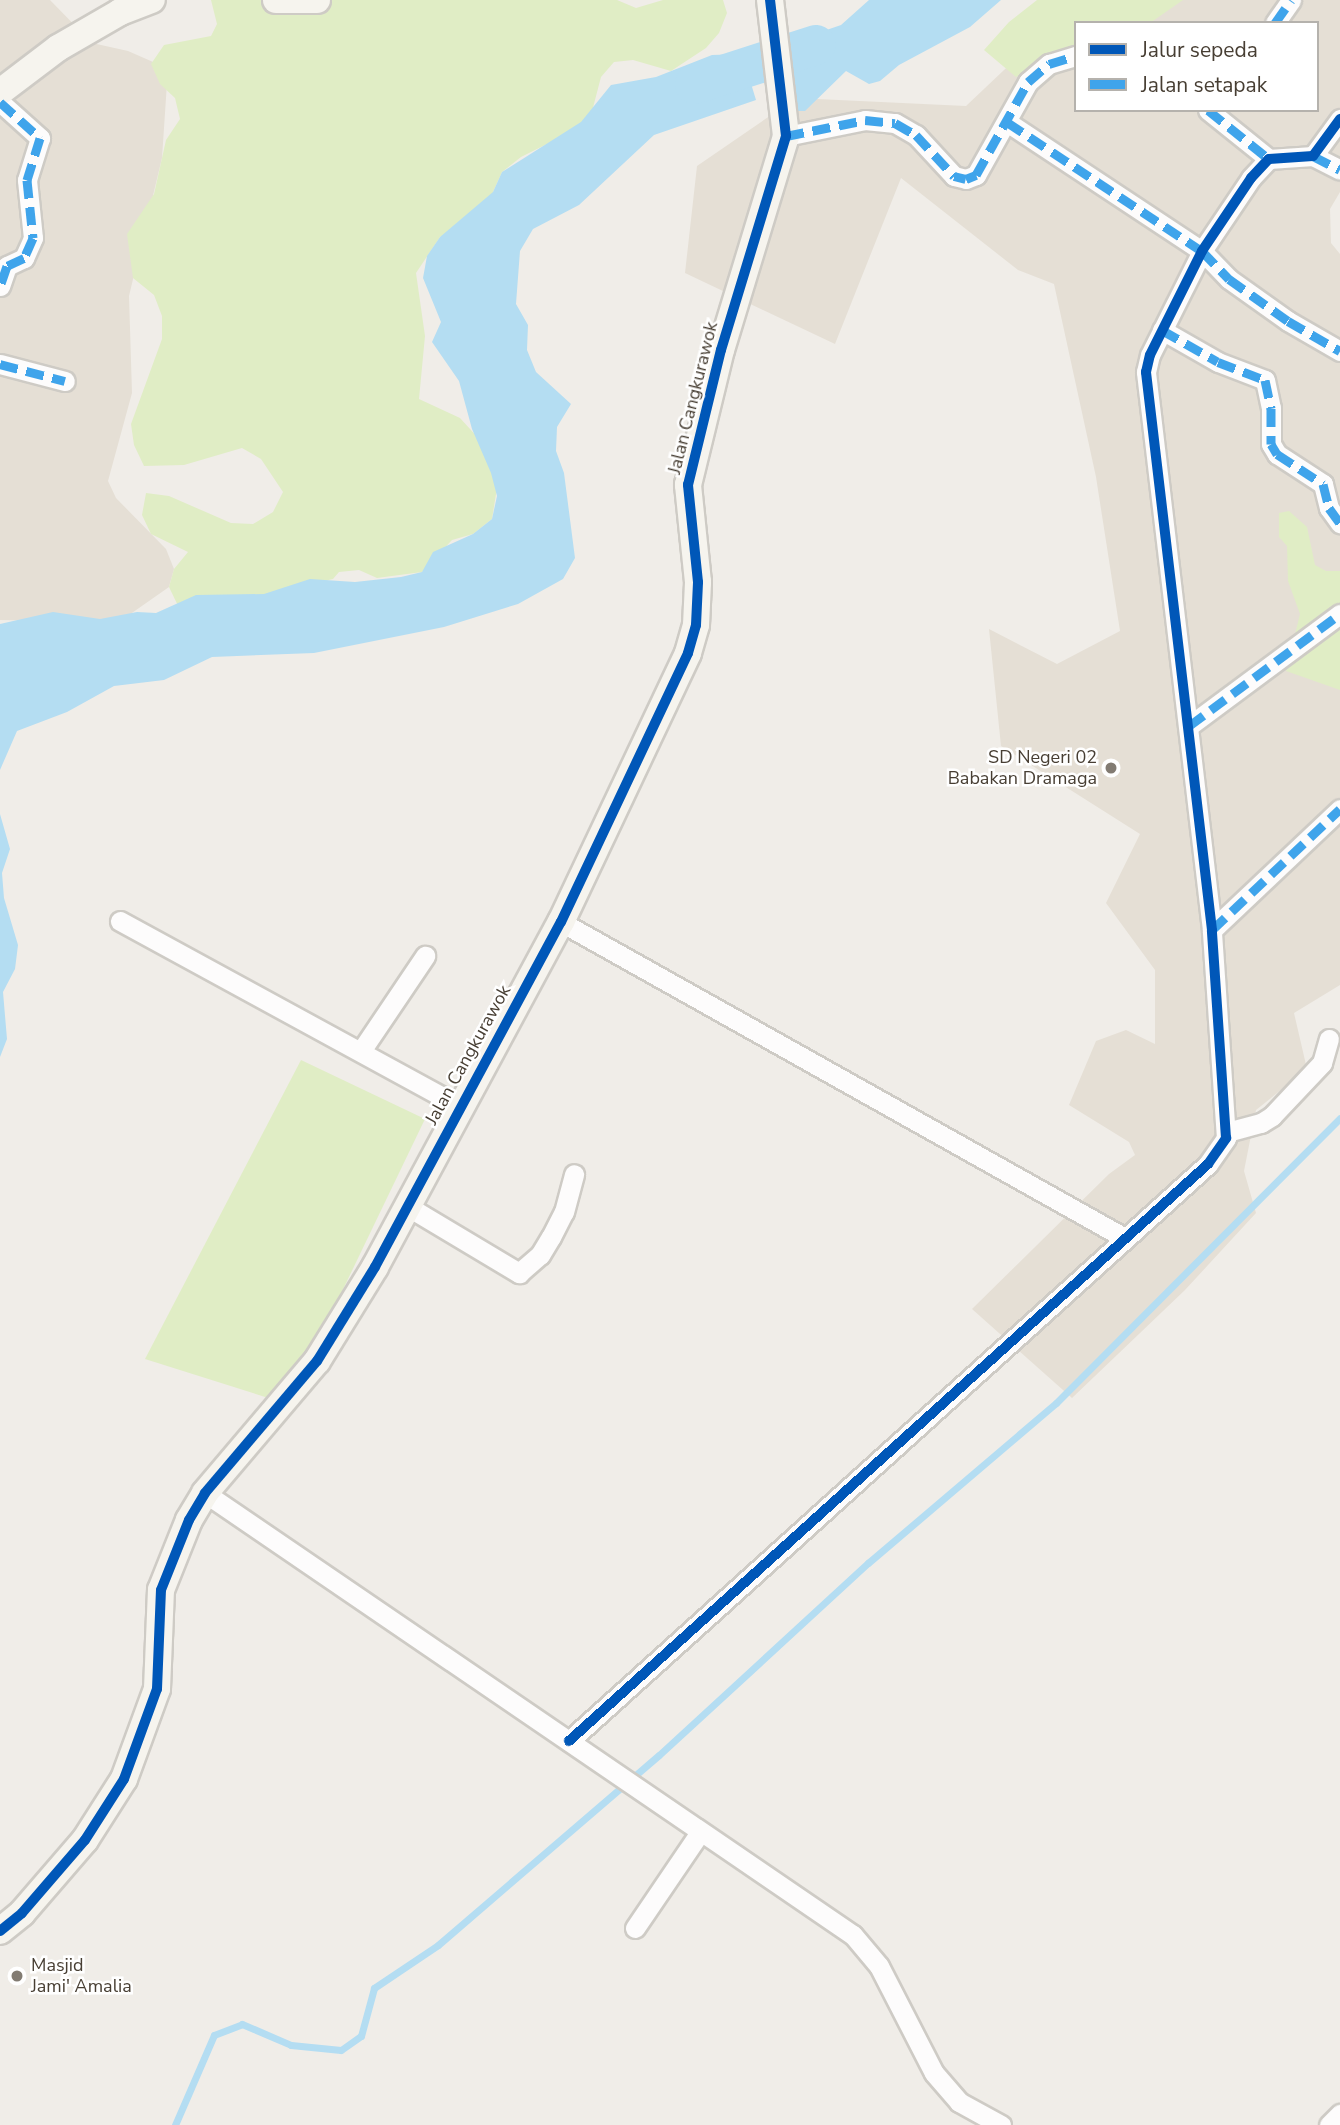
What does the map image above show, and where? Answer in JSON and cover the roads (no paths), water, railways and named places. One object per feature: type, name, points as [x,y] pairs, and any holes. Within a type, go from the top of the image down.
[{"type":"street","points":[[0,92],[58,48],[120,12],[152,0]]},
{"type":"street","points":[[276,0],[317,0]]},
{"type":"street","points":[[770,0],[776,29],[786,125],[865,120],[895,123],[916,135],[954,176],[966,179],[976,174],[1028,82],[1049,64],[1074,57]]},
{"type":"street","points":[[1276,21],[1291,0]]},
{"type":"street","points":[[0,102],[40,138],[27,180],[33,238],[24,258],[7,267],[0,286]]},
{"type":"street","points":[[1211,112],[1269,159],[1313,156],[1340,170]]},
{"type":"street","points":[[1313,156],[1340,119]]},
{"type":"street","points":[[1006,122],[1202,251],[1229,279],[1288,321],[1340,351]]},
{"type":"street","name":"Jalan Cangkurawok","points":[[0,1931],[22,1913],[85,1840],[124,1779],[157,1689],[161,1590],[177,1545],[205,1493],[317,1361],[407,1206],[561,922],[679,673],[696,625],[696,542],[688,485],[721,350],[786,125]]},
{"type":"street","points":[[569,1741],[1066,1294],[1123,1237],[1208,1164],[1227,1132],[1212,930],[1147,397],[1150,355],[1202,251],[1269,159]]},
{"type":"street","points":[[1162,330],[1218,362],[1265,380],[1271,408],[1271,444],[1277,454],[1323,484],[1329,508],[1340,523]]},
{"type":"street","points":[[0,364],[65,381]]},
{"type":"street","points":[[1189,726],[1340,614]]},
{"type":"street","points":[[1212,930],[1340,809]]},
{"type":"street","points":[[120,920],[460,1106]]},
{"type":"street","points":[[561,922],[1123,1237]]},
{"type":"street","points":[[361,1051],[425,956]]},
{"type":"street","points":[[1227,1132],[1272,1116],[1322,1063],[1329,1039]]},
{"type":"street","points":[[407,1206],[519,1273],[533,1263],[551,1237],[564,1212],[574,1174]]},
{"type":"street","points":[[205,1493],[699,1833],[853,1935],[879,1966],[934,2073],[959,2102],[1000,2125]]},
{"type":"street","points":[[635,1928],[699,1833]]},
{"type":"street","points":[[1329,2125],[1340,2113]]},
{"type":"water","points":[[869,0],[1001,0],[970,27],[899,65],[880,81],[869,84],[846,71],[805,111],[789,111],[783,45],[841,25]]},
{"type":"water","points":[[742,54],[756,100],[654,135],[579,205],[533,229],[520,251],[516,304],[528,325],[527,350],[536,372],[571,404],[557,427],[556,451],[564,473],[575,558],[563,579],[518,604],[444,627],[314,653],[212,657],[164,680],[114,686],[67,712],[17,731],[0,770],[0,624],[53,612],[100,619],[137,612],[156,613],[196,595],[264,594],[310,579],[355,582],[401,577],[422,572],[433,552],[473,534],[492,519],[497,496],[491,473],[472,429],[459,381],[432,342],[441,322],[423,278],[427,256],[440,237],[493,192],[502,172],[581,122],[611,85],[656,77],[712,55]]},
{"type":"water","points":[[0,814],[10,849],[2,873],[4,898],[18,945],[15,969],[3,992],[7,1039],[0,1057]]},
{"type":"waterway","points":[[695,84],[816,45]]},
{"type":"waterway","points":[[175,2125],[214,2035],[242,2024],[291,2045],[341,2050],[361,2036],[374,1988],[438,1945],[659,1755],[868,1563],[1056,1403],[1340,1118]]},
{"type":"place","name":"SD Negeri 02 Babakan Dramaga","points":[[1111,768]]},
{"type":"place","name":"Masjid Jami' Amalia","points":[[17,1976]]}]
